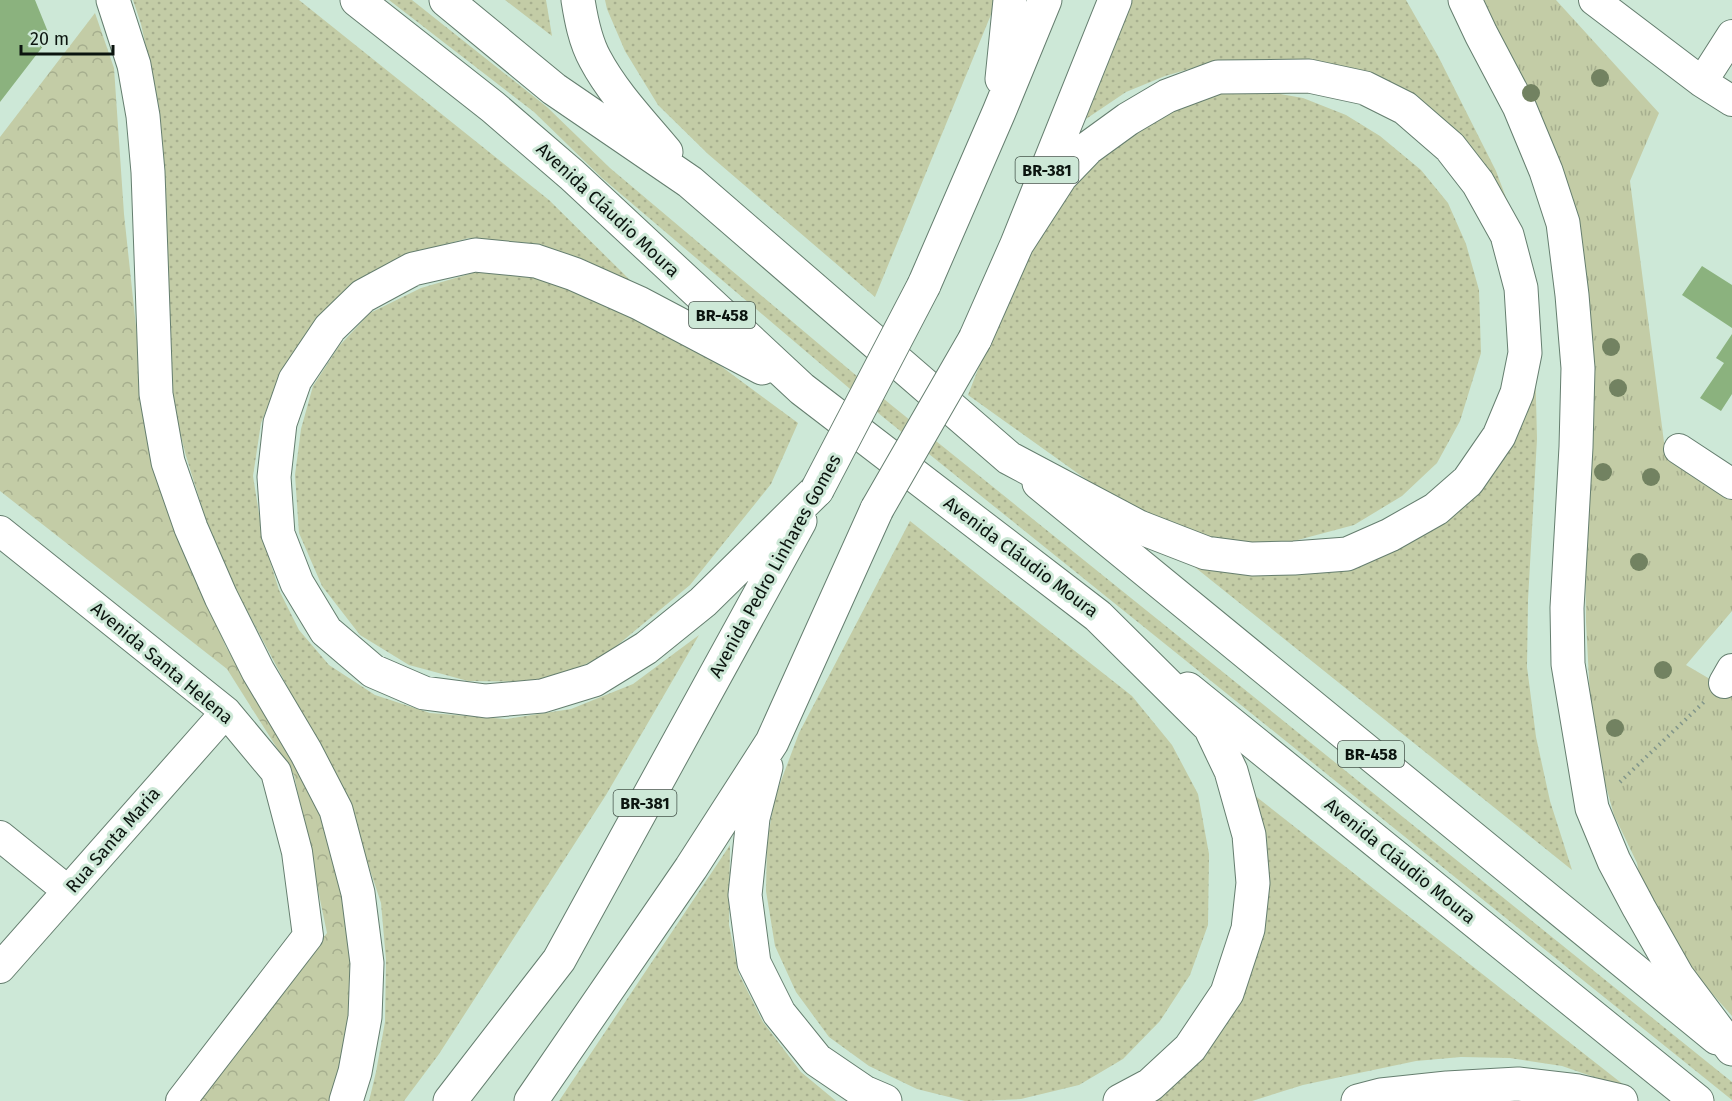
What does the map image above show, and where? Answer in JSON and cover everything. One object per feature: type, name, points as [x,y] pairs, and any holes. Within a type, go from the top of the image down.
[{"type":"main road","points":[[113,0],[134,65],[143,116],[148,172],[156,394],[168,462],[191,528],[221,597],[258,671],[306,752],[336,810],[358,893],[367,963],[365,1017],[355,1072],[346,1101]]},
{"type":"main road","name":"Avenida Cláudio Moura","points":[[357,0],[493,106],[563,167],[802,389],[1098,616],[1697,1101]]},
{"type":"main road","name":"BR-458","points":[[446,0],[554,89],[690,182],[1009,458],[1732,1050]]},
{"type":"main road","points":[[578,0],[581,19],[594,58],[622,98],[690,182]]},
{"type":"main road","points":[[999,112],[1010,0]]},
{"type":"main road","name":"Avenida Pedro Linhares Gomes","points":[[450,1101],[559,960],[817,490],[924,285],[1045,0]]},
{"type":"main road","name":"BR-381","points":[[531,1101],[691,868],[772,742],[877,509],[975,339],[1017,244],[1114,0]]},
{"type":"main road","points":[[1465,0],[1519,106],[1546,171],[1563,223],[1578,368],[1567,608],[1568,664],[1592,808],[1614,861],[1673,967],[1732,1050]]},
{"type":"main road","points":[[1009,458],[1139,527],[1206,553],[1252,559],[1347,554],[1390,535],[1436,509],[1468,481],[1499,436],[1517,393],[1525,353],[1521,288],[1507,235],[1478,183],[1450,147],[1405,108],[1365,88],[1309,75],[1218,77],[1167,96],[1128,119],[1088,148],[1061,176],[1017,244]]},
{"type":"main road","points":[[802,389],[639,303],[574,274],[536,261],[475,255],[413,269],[363,296],[330,328],[295,380],[280,423],[274,477],[278,534],[297,583],[326,631],[373,671],[424,693],[486,701],[542,696],[594,680],[646,648],[703,602],[817,490]]},
{"type":"main road","points":[[1098,616],[1210,727],[1231,771],[1249,835],[1253,883],[1248,929],[1227,993],[1190,1048],[1150,1085],[1120,1101]]},
{"type":"main road","points":[[772,742],[753,818],[745,895],[754,963],[779,1013],[817,1060],[864,1092],[885,1101]]},
{"type":"main road","points":[[1358,1101],[1381,1095],[1518,1084],[1578,1091],[1621,1101]]},
{"type":"street","points":[[1594,0],[1702,82],[1732,100]]},
{"type":"street","points":[[1702,82],[1732,35]]},
{"type":"street","points":[[1679,449],[1732,484]]},
{"type":"street","name":"Avenida Santa Helena","points":[[0,531],[226,712],[276,771],[297,852],[308,936],[181,1101]]},
{"type":"street","name":"Rua Santa Maria","points":[[0,968],[226,712]]},
{"type":"street","points":[[0,836],[68,891]]},
{"type":"path","points":[[1592,808],[1728,676]]},
{"type":"green space","points":[[133,0],[299,0],[549,200],[634,284],[585,260],[539,244],[469,238],[404,255],[349,286],[318,317],[283,370],[261,423],[253,476],[263,539],[279,590],[299,630],[329,665],[375,695],[430,713],[506,719],[571,709],[633,684],[699,635],[606,795],[439,1054],[404,1101],[369,1101],[385,1022],[386,960],[381,903],[360,840],[312,733],[234,586],[205,517],[173,405],[167,339],[164,176],[158,102],[141,24]]},
{"type":"green space","points":[[389,0],[412,0],[547,107],[610,168],[890,404],[1732,1082],[1732,1100],[883,417],[602,178],[534,112]]},
{"type":"green space","points":[[505,0],[546,0],[552,36]]},
{"type":"green space","points":[[605,0],[997,0],[875,297],[708,154],[658,105],[625,51]]},
{"type":"green space","points":[[1127,0],[1406,0],[1438,56],[1496,171],[1516,224],[1535,359],[1537,439],[1528,600],[1527,667],[1536,737],[1550,801],[1572,870],[1176,552],[1347,556],[1463,473],[1503,393],[1512,344],[1510,290],[1495,235],[1441,145],[1363,94],[1214,62],[1165,76],[1126,92],[1083,121]]},
{"type":"green space","points":[[1476,0],[1556,0],[1659,113],[1630,181],[1664,442],[1732,492],[1732,611],[1686,665],[1732,692],[1732,1016],[1677,954],[1645,903],[1637,863],[1614,815],[1592,736],[1585,554],[1593,446],[1593,356]]},
{"type":"green space","points":[[95,13],[114,68],[124,214],[150,458],[226,647],[317,797],[355,949],[344,1072],[334,1101],[193,1101],[327,933],[294,775],[227,669],[0,491],[0,137]]},
{"type":"green space","points":[[1217,91],[1269,92],[1303,98],[1346,115],[1380,136],[1421,170],[1448,203],[1466,244],[1479,290],[1481,353],[1460,421],[1437,463],[1402,496],[1354,525],[1294,541],[1245,545],[1192,539],[1122,505],[968,395],[1019,264],[1057,199],[1133,120]]},
{"type":"green space","points":[[476,272],[533,277],[610,303],[687,341],[798,423],[771,484],[690,585],[608,653],[572,671],[536,682],[468,681],[409,665],[360,635],[322,586],[299,533],[295,475],[301,429],[313,386],[339,346],[370,313],[421,288]]},
{"type":"green space","points":[[910,521],[1132,696],[1172,745],[1198,794],[1209,854],[1208,925],[1190,975],[1160,1021],[1123,1059],[1079,1085],[1021,1099],[975,1101],[965,1101],[917,1089],[869,1066],[829,1037],[796,992],[775,946],[766,891],[767,842],[775,797],[799,733]]},
{"type":"green space","points":[[1249,791],[1629,1089],[1562,1066],[1510,1058],[1461,1057],[1416,1061],[1359,1073],[1303,1085],[1252,1101],[1144,1101],[1242,979]]},
{"type":"green space","points":[[730,845],[729,925],[739,974],[763,1022],[801,1072],[836,1101],[559,1101]]},
{"type":"building","points":[[0,0],[35,0],[50,37],[0,102]]},
{"type":"building","points":[[1702,266],[1732,285],[1732,328],[1682,295]]},
{"type":"building","points":[[1732,334],[1732,394],[1721,411],[1700,398],[1724,363],[1716,358]]}]
